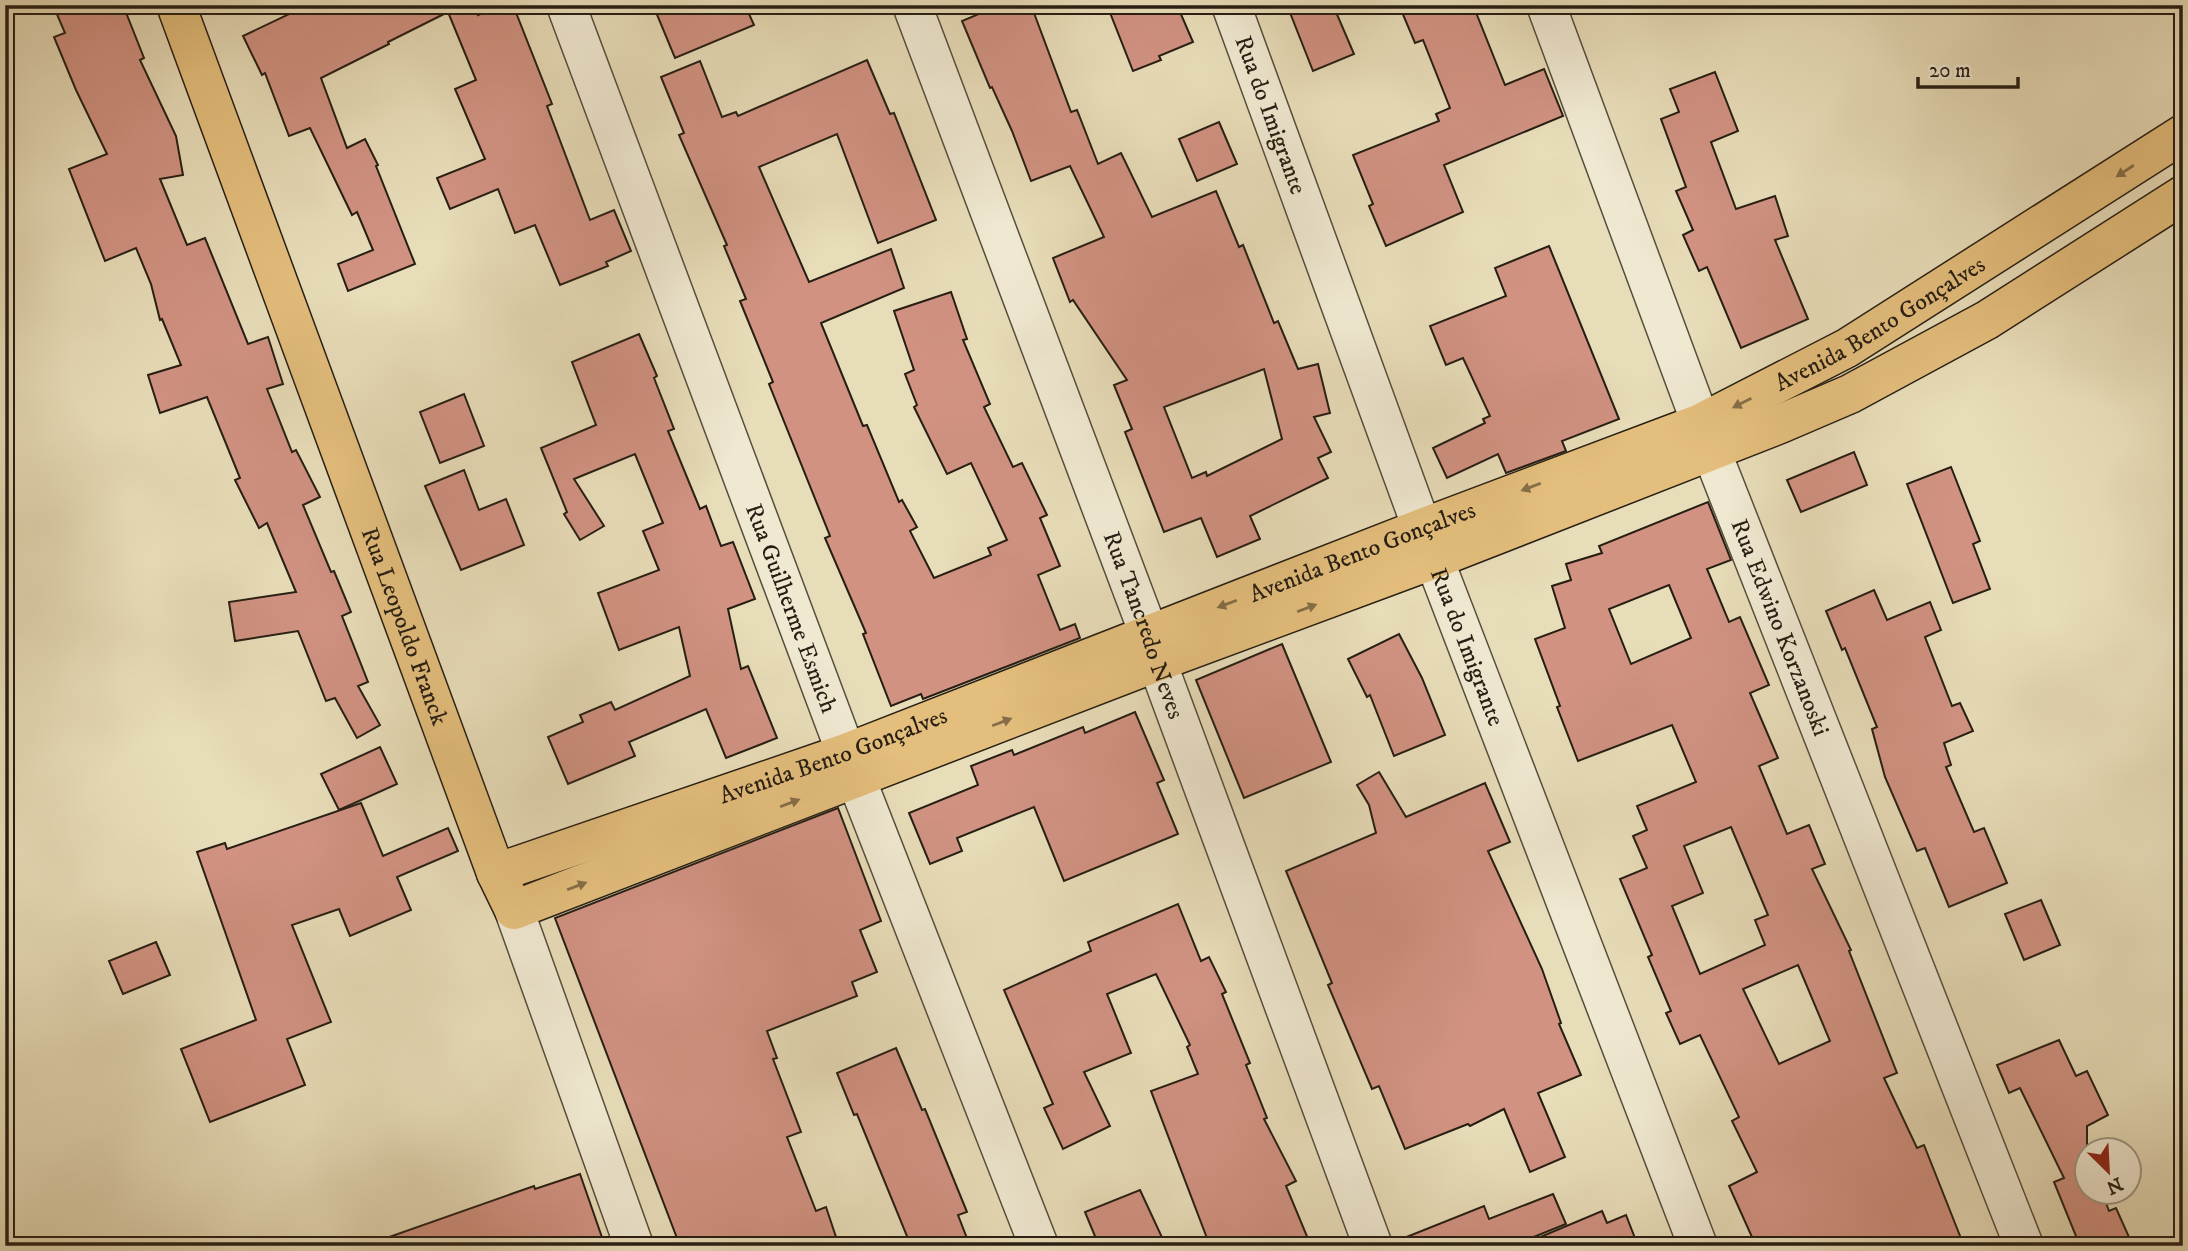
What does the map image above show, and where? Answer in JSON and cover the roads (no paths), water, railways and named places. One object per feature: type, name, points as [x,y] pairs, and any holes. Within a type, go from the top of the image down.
[{"type":"main road","name":"Rua Leopoldo Franck","points":[[176,5],[496,873],[514,910]]},
{"type":"main road","name":"Avenida Bento Gonçalves","points":[[1707,438],[2183,134]]},
{"type":"main road","name":"Avenida Bento Gonçalves","points":[[514,910],[852,765],[1153,648],[1707,438],[1850,394],[1987,320],[2183,195]]},
{"type":"main road","points":[[1958,277],[1987,320]]},
{"type":"main road","name":"Avenida Bento Gonçalves","points":[[496,873],[852,765]]},
{"type":"street","name":"Rua Guilherme Esmich","points":[[566,5],[852,765],[1039,1246]]},
{"type":"street","name":"Rua Tancredo Neves","points":[[912,5],[1373,1246]]},
{"type":"street","name":"Rua do Imigrante","points":[[1231,5],[1429,544],[1699,1246]]},
{"type":"street","name":"Rua Edwino Korzanoski","points":[[1546,5],[1707,438],[2024,1246]]},
{"type":"street","name":"Rua Leopoldo Franck","points":[[514,910],[634,1246]]}]
